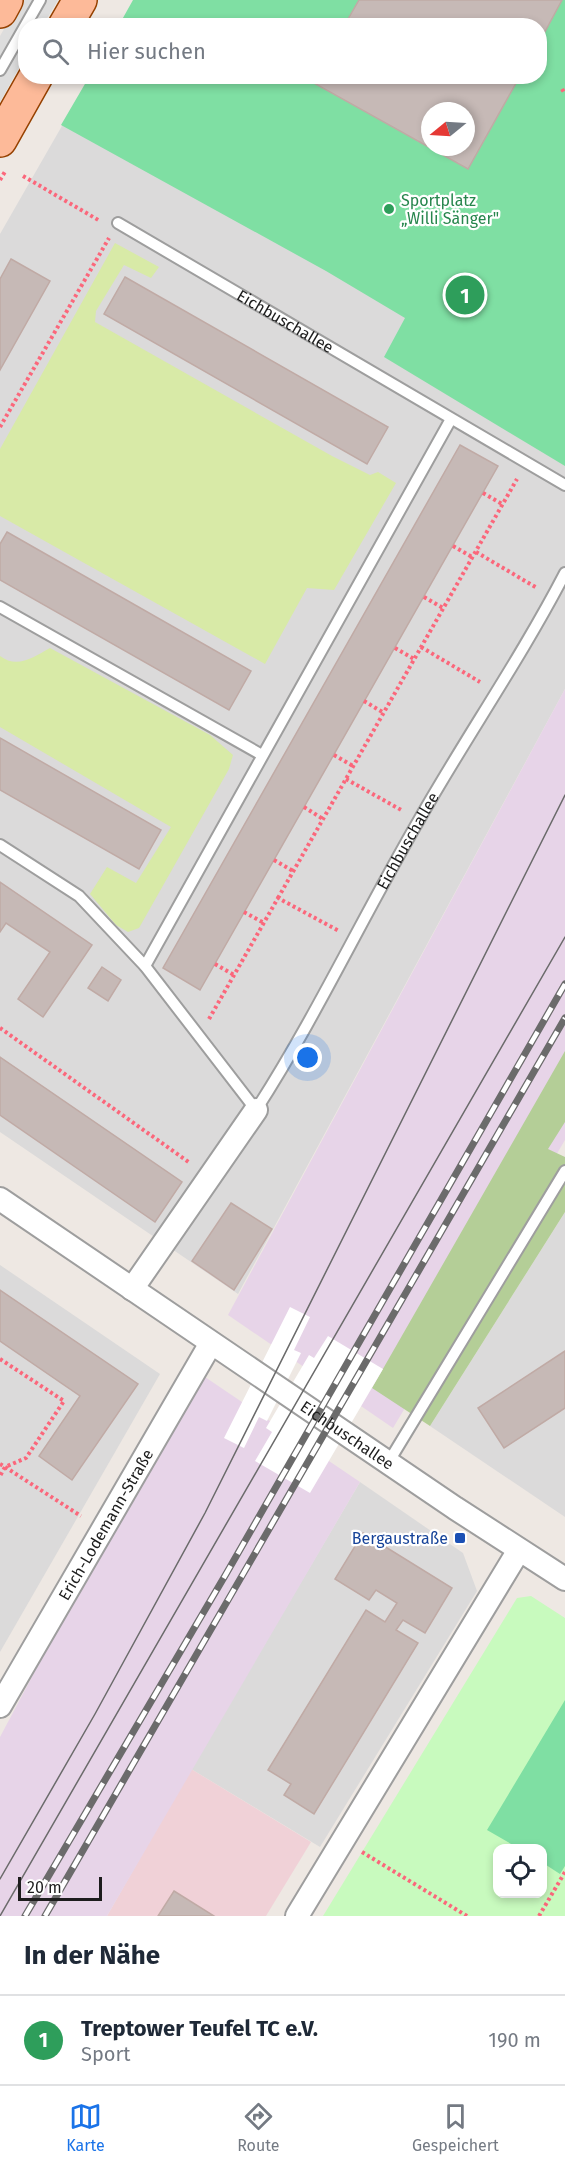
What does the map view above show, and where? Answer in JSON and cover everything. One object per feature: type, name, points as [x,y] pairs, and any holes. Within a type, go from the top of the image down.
[{"type":"main road","points":[[0,11],[6,0]]},
{"type":"main road","points":[[70,18],[80,0]]},
{"type":"main road","points":[[0,140],[32,84]]},
{"type":"street","name":"Eichbuschallee","points":[[132,1289],[256,1110]]},
{"type":"street","name":"Eichbuschallee","points":[[0,1199],[388,1463],[565,1579]]},
{"type":"street","name":"Erich-Lodemann-Straße","points":[[0,1706],[212,1343]]},
{"type":"street","points":[[297,1916],[519,1550]]},
{"type":"lane","points":[[30,18],[40,0]]},
{"type":"lane","points":[[0,70],[18,38]]},
{"type":"lane","name":"Eichbuschallee","points":[[118,223],[565,485]]},
{"type":"lane","points":[[145,966],[451,419]]},
{"type":"lane","name":"Eichbuschallee","points":[[256,1110],[355,940],[419,820],[498,692],[565,573]]},
{"type":"lane","points":[[0,606],[262,755]]},
{"type":"lane","points":[[0,844],[80,896],[145,966],[256,1110]]},
{"type":"lane","points":[[388,1463],[565,1171]]},
{"type":"path","points":[[562,89],[565,94]]},
{"type":"path","points":[[23,176],[104,223],[118,223]]},
{"type":"path","points":[[0,427],[118,223]]},
{"type":"path","points":[[199,1036],[527,462]]},
{"type":"path","points":[[483,493],[502,504]]},
{"type":"path","points":[[453,546],[472,556]]},
{"type":"path","points":[[476,552],[553,597]]},
{"type":"path","points":[[424,597],[443,608]]},
{"type":"path","points":[[421,647],[498,692]]},
{"type":"path","points":[[394,648],[414,659]]},
{"type":"path","points":[[364,701],[384,713]]},
{"type":"path","points":[[334,755],[353,766]]},
{"type":"path","points":[[345,779],[419,820]]},
{"type":"path","points":[[304,807],[323,819]]},
{"type":"path","points":[[274,860],[293,871]]},
{"type":"path","points":[[278,898],[355,940]]},
{"type":"path","points":[[244,912],[264,923]]},
{"type":"path","points":[[215,964],[234,975]]},
{"type":"path","points":[[0,1028],[211,1177]]},
{"type":"path","points":[[0,1359],[64,1401],[26,1458],[6,1467],[0,1476]]},
{"type":"path","points":[[0,1464],[102,1529]]},
{"type":"path","points":[[343,1840],[466,1916]]},
{"type":"path","points":[[539,1916],[565,1872]]},
{"type":"shaded area","points":[[21,0],[58,0],[47,18],[18,18],[18,70],[0,102],[0,36]]},
{"type":"shaded area","points":[[565,0],[565,689],[238,1294],[0,1132],[0,234],[86,84],[547,84],[547,55]]},
{"type":"shaded area","points":[[565,689],[565,1140],[393,1428],[228,1315]]},
{"type":"shaded area","points":[[565,1212],[565,1517],[430,1426]]},
{"type":"shaded area","points":[[0,1265],[160,1374],[0,1652]]},
{"type":"shaded area","points":[[205,1377],[360,1482],[107,1916],[0,1916],[0,1737],[42,1658]]},
{"type":"shaded area","points":[[360,1482],[463,1553],[477,1591],[320,1847],[191,1769]]},
{"type":"shaded area","points":[[191,1769],[311,1842],[266,1916],[107,1916]]},
{"type":"green space","name":"Sportplatz „Willi Sänger\"","points":[[133,0],[565,0],[565,466],[384,357],[405,318],[326,271],[61,125],[85,84],[547,84],[547,18],[123,18]]},
{"type":"green space","points":[[115,243],[159,267],[151,278],[124,265],[96,311],[95,322],[332,456],[370,475],[378,472],[396,483],[334,590],[307,588],[265,664],[0,516],[0,449]]},
{"type":"green space","points":[[50,648],[210,735],[233,755],[229,769],[139,928],[128,932],[116,925],[90,894],[107,867],[136,883],[171,827],[0,727],[0,656],[6,660],[19,662]]},
{"type":"green space","points":[[565,1051],[565,1122],[548,1149],[565,1157],[565,1212],[430,1426],[372,1388]]},
{"type":"green space","points":[[531,1596],[565,1618],[565,1916],[323,1916],[517,1598]]},
{"type":"green space","points":[[565,1700],[565,1866],[560,1874],[547,1866],[547,1844],[511,1844],[487,1830]]},
{"type":"pier","points":[[290,1307],[310,1317],[294,1350],[301,1353],[267,1421],[259,1417],[244,1448],[224,1438]]},
{"type":"pier","points":[[328,1336],[383,1369],[310,1493],[255,1461],[272,1432],[266,1428],[309,1355],[314,1358]]},
{"type":"building","points":[[359,0],[562,0],[547,28],[547,18],[349,18]]},
{"type":"building","points":[[316,84],[516,84],[468,169],[445,156],[475,156],[475,102],[421,102],[421,143]]},
{"type":"building","points":[[11,259],[50,281],[0,370],[0,279]]},
{"type":"building","points":[[125,277],[388,427],[367,464],[104,314]]},
{"type":"building","points":[[460,445],[498,466],[200,990],[163,968]]},
{"type":"building","points":[[7,532],[251,671],[229,710],[0,580],[0,544]]},
{"type":"building","points":[[0,738],[161,830],[139,869],[0,790]]},
{"type":"building","points":[[0,882],[92,945],[43,1017],[18,999],[50,952],[6,923],[0,932]]},
{"type":"building","points":[[102,967],[121,980],[108,1001],[88,988]]},
{"type":"building","points":[[0,1057],[182,1182],[155,1222],[0,1115]]},
{"type":"building","points":[[231,1203],[272,1229],[234,1290],[192,1261]]},
{"type":"building","points":[[0,1290],[138,1384],[72,1480],[39,1456],[80,1396],[0,1341]]},
{"type":"building","points":[[565,1351],[565,1408],[504,1448],[478,1408]]},
{"type":"building","points":[[363,1533],[452,1588],[425,1633],[403,1620],[396,1630],[418,1643],[314,1814],[284,1795],[291,1784],[268,1770],[366,1610],[385,1622],[397,1603],[376,1590],[369,1600],[335,1579]]},
{"type":"building","points":[[174,1891],[214,1916],[158,1916]]},
{"type":"tram line","points":[[0,1879],[95,1714],[205,1513],[565,795]]},
{"type":"tram line","points":[[0,1916],[565,937]]},
{"type":"railway","points":[[25,1916],[226,1574],[565,984]]},
{"type":"railway","points":[[45,1916],[565,1018]]},
{"type":"place","name":"Sportplatz „Willi Sänger\"","points":[[389,209]]},
{"type":"place","name":"Treptower Teufel TC e.V.","points":[[465,295]]},
{"type":"place","name":"Bergaustraße","points":[[460,1538]]}]
